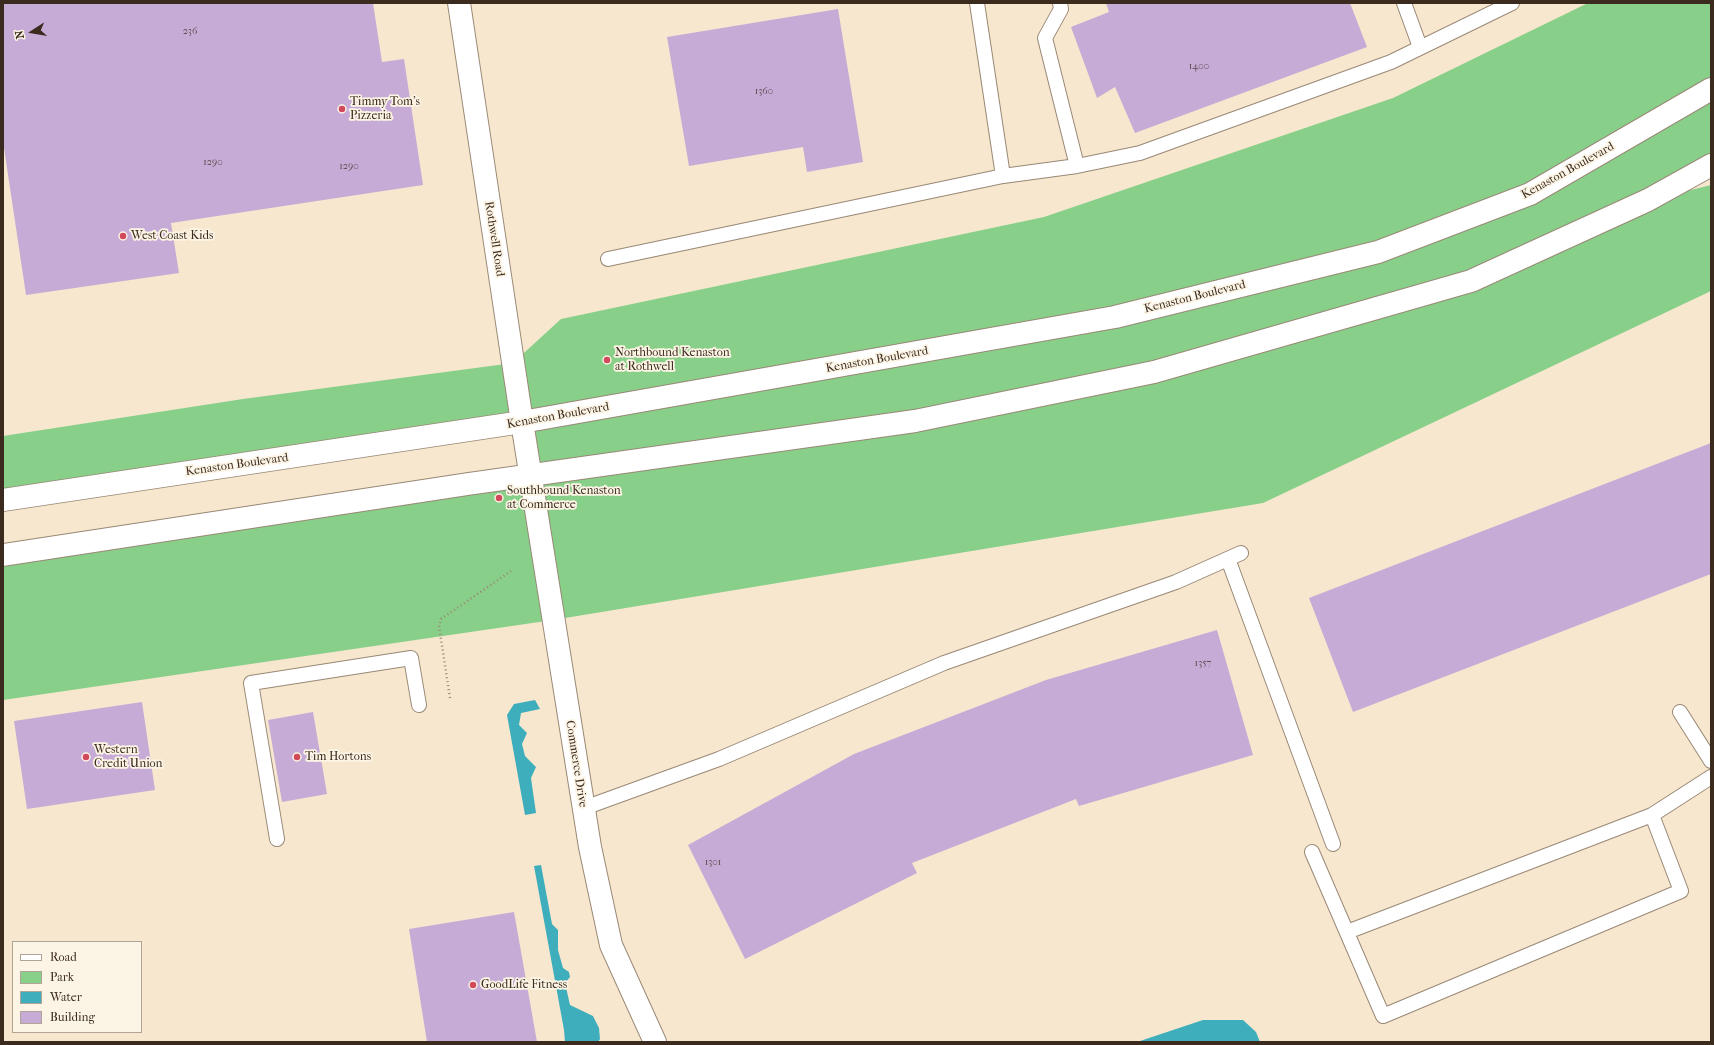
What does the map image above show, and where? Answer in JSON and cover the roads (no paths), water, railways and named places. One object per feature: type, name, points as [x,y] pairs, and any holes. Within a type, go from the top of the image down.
[{"type":"main road","name":"Rothwell Road","points":[[459,3],[530,476]]},
{"type":"main road","name":"Kenaston Boulevard","points":[[3,500],[522,422],[1115,317],[1378,252],[1530,194],[1711,89]]},
{"type":"main road","points":[[3,555],[530,476],[915,421],[1154,372],[1471,281],[1648,200],[1711,164]]},
{"type":"main road","name":"Commerce Drive","points":[[530,476],[584,808],[611,945],[655,1042]]},
{"type":"lane","points":[[977,3],[1003,176]]},
{"type":"lane","points":[[1060,3],[1061,9],[1045,38],[1077,166]]},
{"type":"lane","points":[[1404,3],[1420,47]]},
{"type":"lane","points":[[608,259],[1003,176],[1077,166],[1140,153],[1391,62],[1512,3]]},
{"type":"lane","points":[[584,808],[719,758],[944,663],[1176,582],[1234,556],[1333,844]]},
{"type":"lane","points":[[277,839],[251,683],[412,658],[420,705]]},
{"type":"lane","points":[[1680,712],[1711,761]]},
{"type":"lane","points":[[1347,932],[1652,815],[1711,777]]},
{"type":"lane","points":[[1312,852],[1383,1016],[1682,891],[1652,815]]},
{"type":"water","points":[[535,700],[540,709],[521,713],[519,725],[527,733],[522,744],[525,756],[536,767],[531,778],[536,813],[525,815],[507,715],[514,704]]},
{"type":"water","points":[[541,865],[552,924],[558,930],[558,950],[563,968],[569,972],[570,977],[565,983],[570,1005],[593,1016],[599,1028],[600,1039],[598,1042],[565,1042],[534,866]]},
{"type":"water","points":[[1203,1020],[1243,1020],[1256,1032],[1260,1042],[1137,1042]]},
{"type":"place","name":"Timmy Tom's Pizzeria","points":[[342,109]]},
{"type":"place","name":"West Coast Kids","points":[[123,236]]},
{"type":"place","name":"Northbound Kenaston at Rothwell","points":[[607,360]]},
{"type":"place","name":"Southbound Kenaston at Commerce","points":[[499,498]]},
{"type":"place","name":"Western Credit Union","points":[[86,757]]},
{"type":"place","name":"Tim Hortons","points":[[297,757]]},
{"type":"place","name":"GoodLife Fitness","points":[[473,985]]}]
